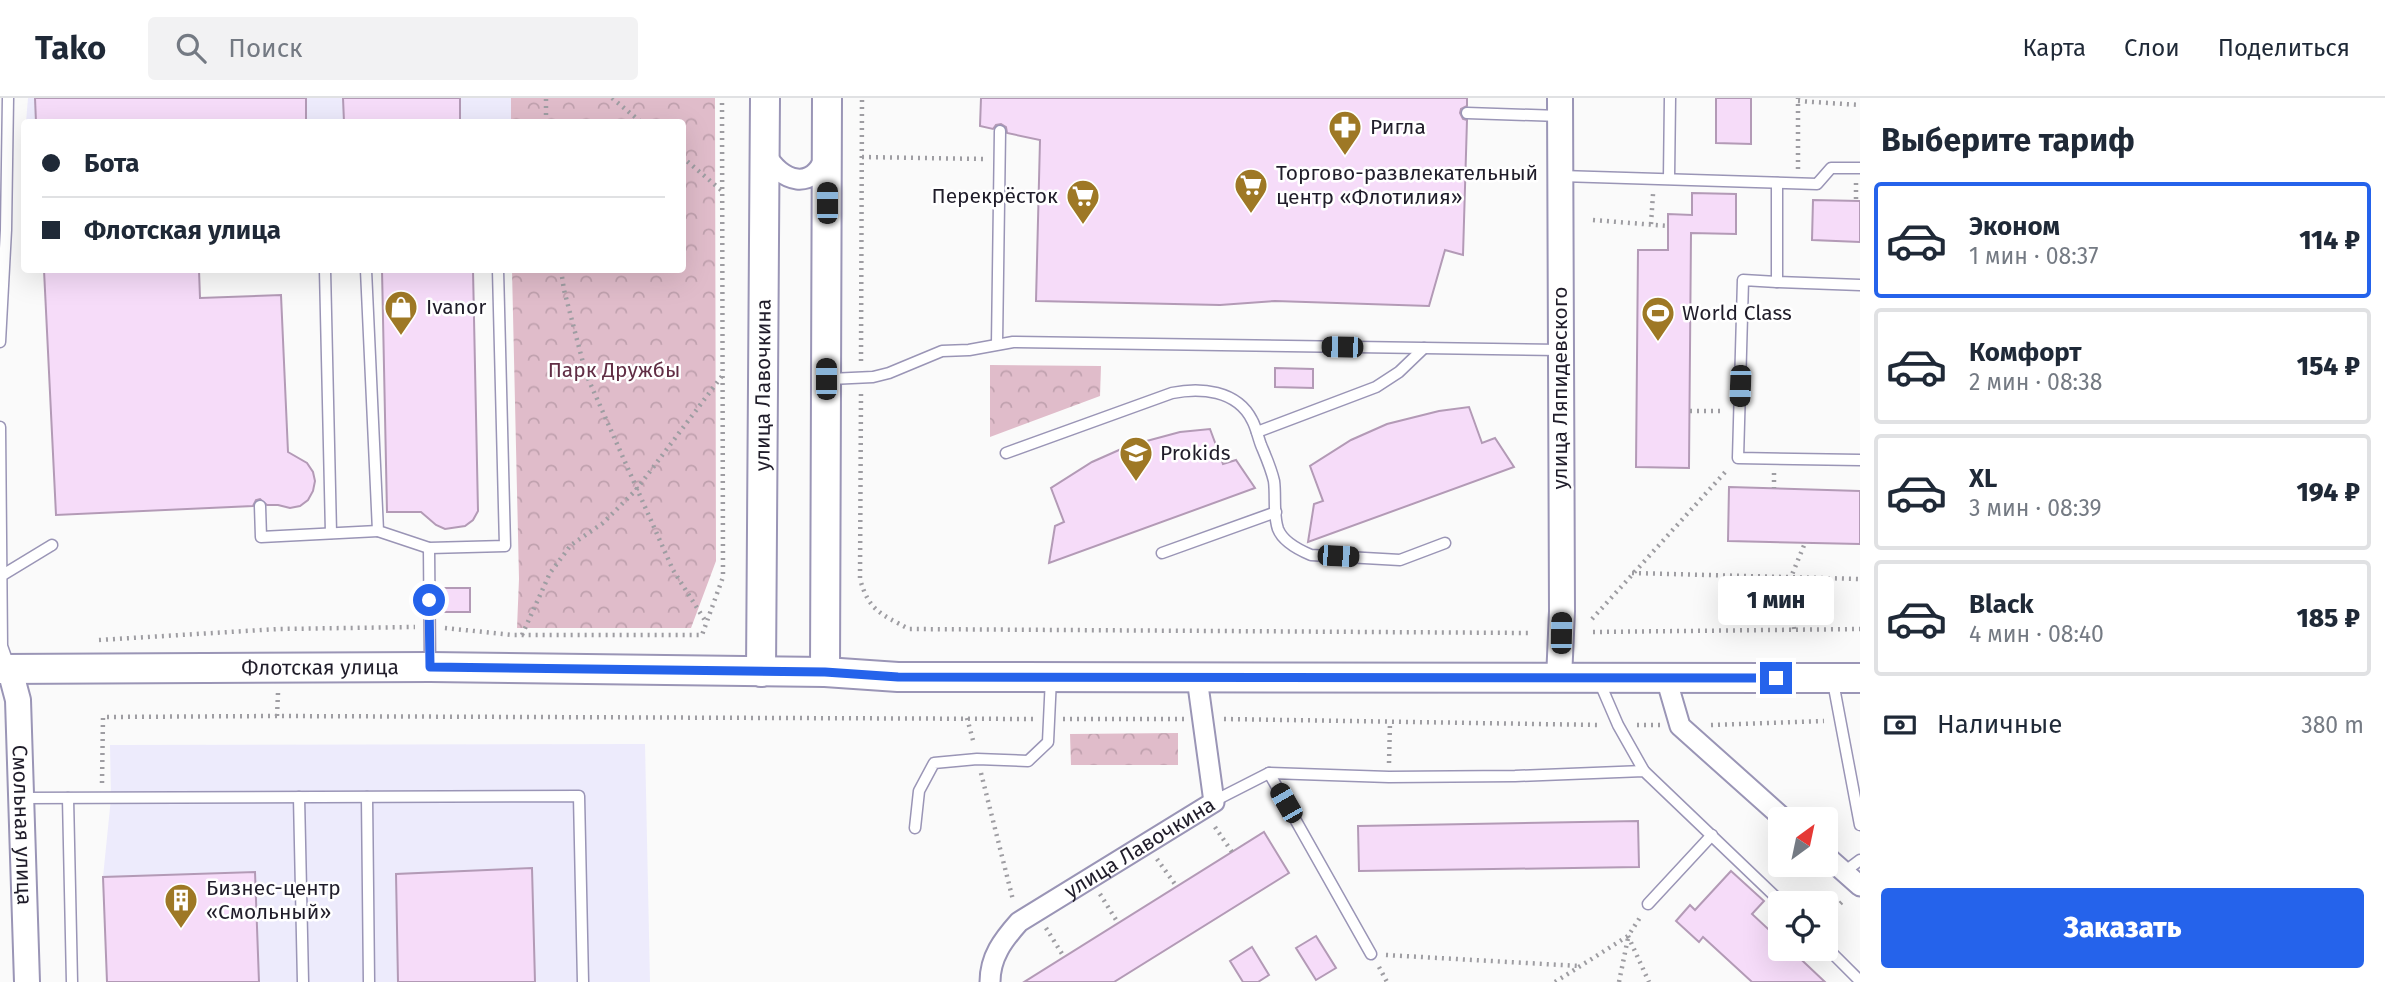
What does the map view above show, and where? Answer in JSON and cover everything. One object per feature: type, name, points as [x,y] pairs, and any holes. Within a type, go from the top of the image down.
[{"type":"main road","name":"улица Лавочкина","points":[[761,672],[765,98]]},
{"type":"main road","points":[[825,672],[827,98]]},
{"type":"main road","name":"Флотская улица","points":[[5,669],[430,667],[825,672],[898,677],[1860,678]]},
{"type":"street","name":"улица Ляпидевского","points":[[1559,679],[1562,611],[1560,107]]},
{"type":"street","points":[[765,153],[772,167],[785,176],[796,179],[816,174],[827,153]]},
{"type":"street","name":"Смольная улица","points":[[5,669],[18,700],[27,982]]},
{"type":"street","name":"улица Лавочкина","points":[[990,982],[990,970],[999,944],[1018,922],[1214,802],[1197,678]]},
{"type":"street","points":[[1666,678],[1681,726],[1771,807]]},
{"type":"street","points":[[1852,866],[1860,886]]},
{"type":"lane","points":[[0,342],[6,230],[8,98]]},
{"type":"lane","points":[[1669,178],[1670,98]]},
{"type":"lane","points":[[1467,113],[1560,107]]},
{"type":"lane","points":[[997,344],[1000,131]]},
{"type":"lane","points":[[1560,176],[1817,184],[1832,168],[1860,168]]},
{"type":"lane","points":[[1777,183],[1777,282]]},
{"type":"lane","points":[[325,273],[331,533]]},
{"type":"lane","points":[[366,273],[378,531]]},
{"type":"lane","points":[[260,506],[261,537],[378,531],[429,548],[505,546],[498,273]]},
{"type":"lane","points":[[1860,285],[1743,280],[1738,458],[1860,460]]},
{"type":"lane","points":[[826,379],[889,373],[942,351],[979,349],[997,344],[1560,350]]},
{"type":"lane","points":[[1257,432],[1376,387],[1399,372],[1424,348]]},
{"type":"lane","points":[[1006,453],[1172,393],[1197,389],[1219,393],[1237,403],[1252,419],[1273,478],[1277,528],[1297,549],[1311,555],[1400,560],[1445,543]]},
{"type":"lane","points":[[0,427],[2,646],[5,669]]},
{"type":"lane","points":[[1161,553],[1276,512]]},
{"type":"lane","points":[[1,576],[52,545]]},
{"type":"lane","points":[[429,548],[430,667]]},
{"type":"lane","points":[[915,828],[919,791],[934,763],[977,759],[1028,761],[1048,742],[1051,677]]},
{"type":"lane","points":[[1832,678],[1860,825]]},
{"type":"lane","points":[[1598,679],[1618,725],[1644,771],[1770,891]]},
{"type":"lane","points":[[1214,802],[1269,773],[1389,777],[1644,771]]},
{"type":"lane","points":[[1269,773],[1371,954]]},
{"type":"lane","points":[[21,799],[579,796],[583,982]]},
{"type":"lane","points":[[299,797],[303,982]]},
{"type":"lane","points":[[367,797],[369,982]]},
{"type":"lane","points":[[68,798],[72,982]]},
{"type":"lane","points":[[1648,904],[1712,835]]},
{"type":"lane","points":[[1838,959],[1860,981]]},
{"type":"path","points":[[546,98],[546,119]]},
{"type":"path","points":[[612,98],[638,119]]},
{"type":"path","points":[[94,640],[278,629],[430,627],[522,635],[702,635],[723,577],[722,98]]},
{"type":"path","points":[[862,98],[860,579],[864,593],[876,612],[909,629],[1528,633]]},
{"type":"path","points":[[1798,184],[1798,99],[1860,105]]},
{"type":"path","points":[[862,157],[979,159]]},
{"type":"path","points":[[686,160],[721,190]]},
{"type":"path","points":[[1651,224],[1654,178]]},
{"type":"path","points":[[1593,220],[1668,226]]},
{"type":"path","points":[[561,273],[586,374],[673,570],[707,623]]},
{"type":"path","points":[[1691,313],[1742,312]]},
{"type":"path","points":[[522,635],[550,573],[571,545],[603,523],[636,490],[722,375]]},
{"type":"path","points":[[1690,411],[1739,410]]},
{"type":"path","points":[[1592,619],[1738,458]]},
{"type":"path","points":[[1794,629],[1791,577],[1805,543]]},
{"type":"path","points":[[1632,573],[1860,579]]},
{"type":"path","points":[[1593,632],[1860,629]]},
{"type":"path","points":[[102,798],[103,717],[1203,719],[1681,726],[1840,720]]},
{"type":"path","points":[[967,718],[1018,922]]},
{"type":"path","points":[[1389,777],[1391,722]]},
{"type":"path","points":[[1210,821],[1232,852]]},
{"type":"path","points":[[1154,855],[1177,887]]},
{"type":"path","points":[[1096,888],[1118,923]]},
{"type":"path","points":[[1619,982],[1628,936],[1648,904]]},
{"type":"path","points":[[1041,920],[1063,957]]},
{"type":"path","points":[[1555,982],[1628,936]]},
{"type":"path","points":[[1628,936],[1649,982]]},
{"type":"path","points":[[1371,954],[1579,966]]},
{"type":"shaded area","points":[[28,98],[511,98],[511,119],[26,119]]},
{"type":"shaded area","points":[[645,744],[650,982],[107,982],[103,877],[111,798],[110,745]]},
{"type":"green space","name":"Парк Дружбы","points":[[511,98],[715,98],[716,561],[691,628],[517,628],[519,579],[512,273],[686,273],[686,119],[511,119]]},
{"type":"green space","points":[[990,365],[1101,366],[1100,396],[990,437]]},
{"type":"green space","points":[[1178,733],[1178,765],[1071,765],[1070,734]]},
{"type":"building","points":[[35,98],[306,98],[306,119],[36,119]]},
{"type":"building","points":[[343,98],[460,98],[460,119],[344,119]]},
{"type":"building","name":"Торгово-развлекательный центр «Флотилия»","points":[[981,98],[1467,98],[1467,106],[1461,109],[1460,113],[1463,119],[1467,120],[1463,255],[1445,250],[1429,306],[1275,301],[1220,305],[1036,301],[1040,140],[1007,133],[1006,127],[1001,124],[993,129],[980,126]]},
{"type":"building","points":[[1716,98],[1751,98],[1751,144],[1716,143]]},
{"type":"building","points":[[1692,193],[1736,194],[1736,234],[1691,233],[1689,468],[1636,467],[1638,250],[1668,250],[1668,214],[1692,215]]},
{"type":"building","points":[[1813,200],[1860,201],[1860,242],[1812,240]]},
{"type":"building","points":[[44,273],[199,273],[200,298],[281,295],[288,452],[307,463],[313,472],[315,481],[308,500],[300,506],[290,508],[267,505],[260,499],[256,500],[253,506],[56,515]]},
{"type":"building","points":[[382,273],[473,273],[478,511],[473,520],[465,526],[445,529],[421,512],[387,512]]},
{"type":"building","points":[[1275,368],[1313,369],[1313,388],[1275,387]]},
{"type":"building","points":[[1469,407],[1482,443],[1495,438],[1514,467],[1308,542],[1314,504],[1323,501],[1310,466],[1351,440],[1387,424],[1439,411]]},
{"type":"building","points":[[1210,429],[1223,464],[1236,460],[1255,488],[1049,563],[1055,526],[1064,522],[1051,488],[1092,462],[1128,446],[1180,432]]},
{"type":"building","points":[[1729,487],[1860,491],[1860,544],[1728,541]]},
{"type":"building","points":[[437,588],[470,588],[470,612],[437,612]]},
{"type":"building","points":[[1638,821],[1639,867],[1359,871],[1358,826]]},
{"type":"building","points":[[1264,832],[1289,873],[1114,982],[1024,982]]},
{"type":"building","points":[[532,868],[535,982],[398,982],[396,874]]},
{"type":"building","points":[[1731,871],[1764,901],[1752,914],[1768,929],[1768,961],[1803,961],[1825,982],[1752,982],[1703,937],[1699,942],[1676,921],[1690,905],[1695,910]]},
{"type":"building","name":"Бизнес-центр «Смольный»","points":[[255,872],[259,982],[107,982],[103,877]]},
{"type":"building","points":[[1316,936],[1336,968],[1316,980],[1296,948]]},
{"type":"building","points":[[1252,947],[1269,975],[1258,982],[1243,982],[1230,961]]},
{"type":"place","name":"Ригла","points":[[1345,157]]},
{"type":"place","name":"Торгово-развлекательный центр «Флотилия»","points":[[1251,215]]},
{"type":"place","name":"Перекрёсток","points":[[1083,226]]},
{"type":"place","name":"Ivanor","points":[[401,337]]},
{"type":"place","name":"World Class","points":[[1658,343]]},
{"type":"place","name":"Prokids","points":[[1136,483]]},
{"type":"place","name":"Бизнес-центр «Смольный»","points":[[181,930]]},
{"type":"route","points":[[429,600],[430,667],[825,672],[898,677],[1776,678]]}]
